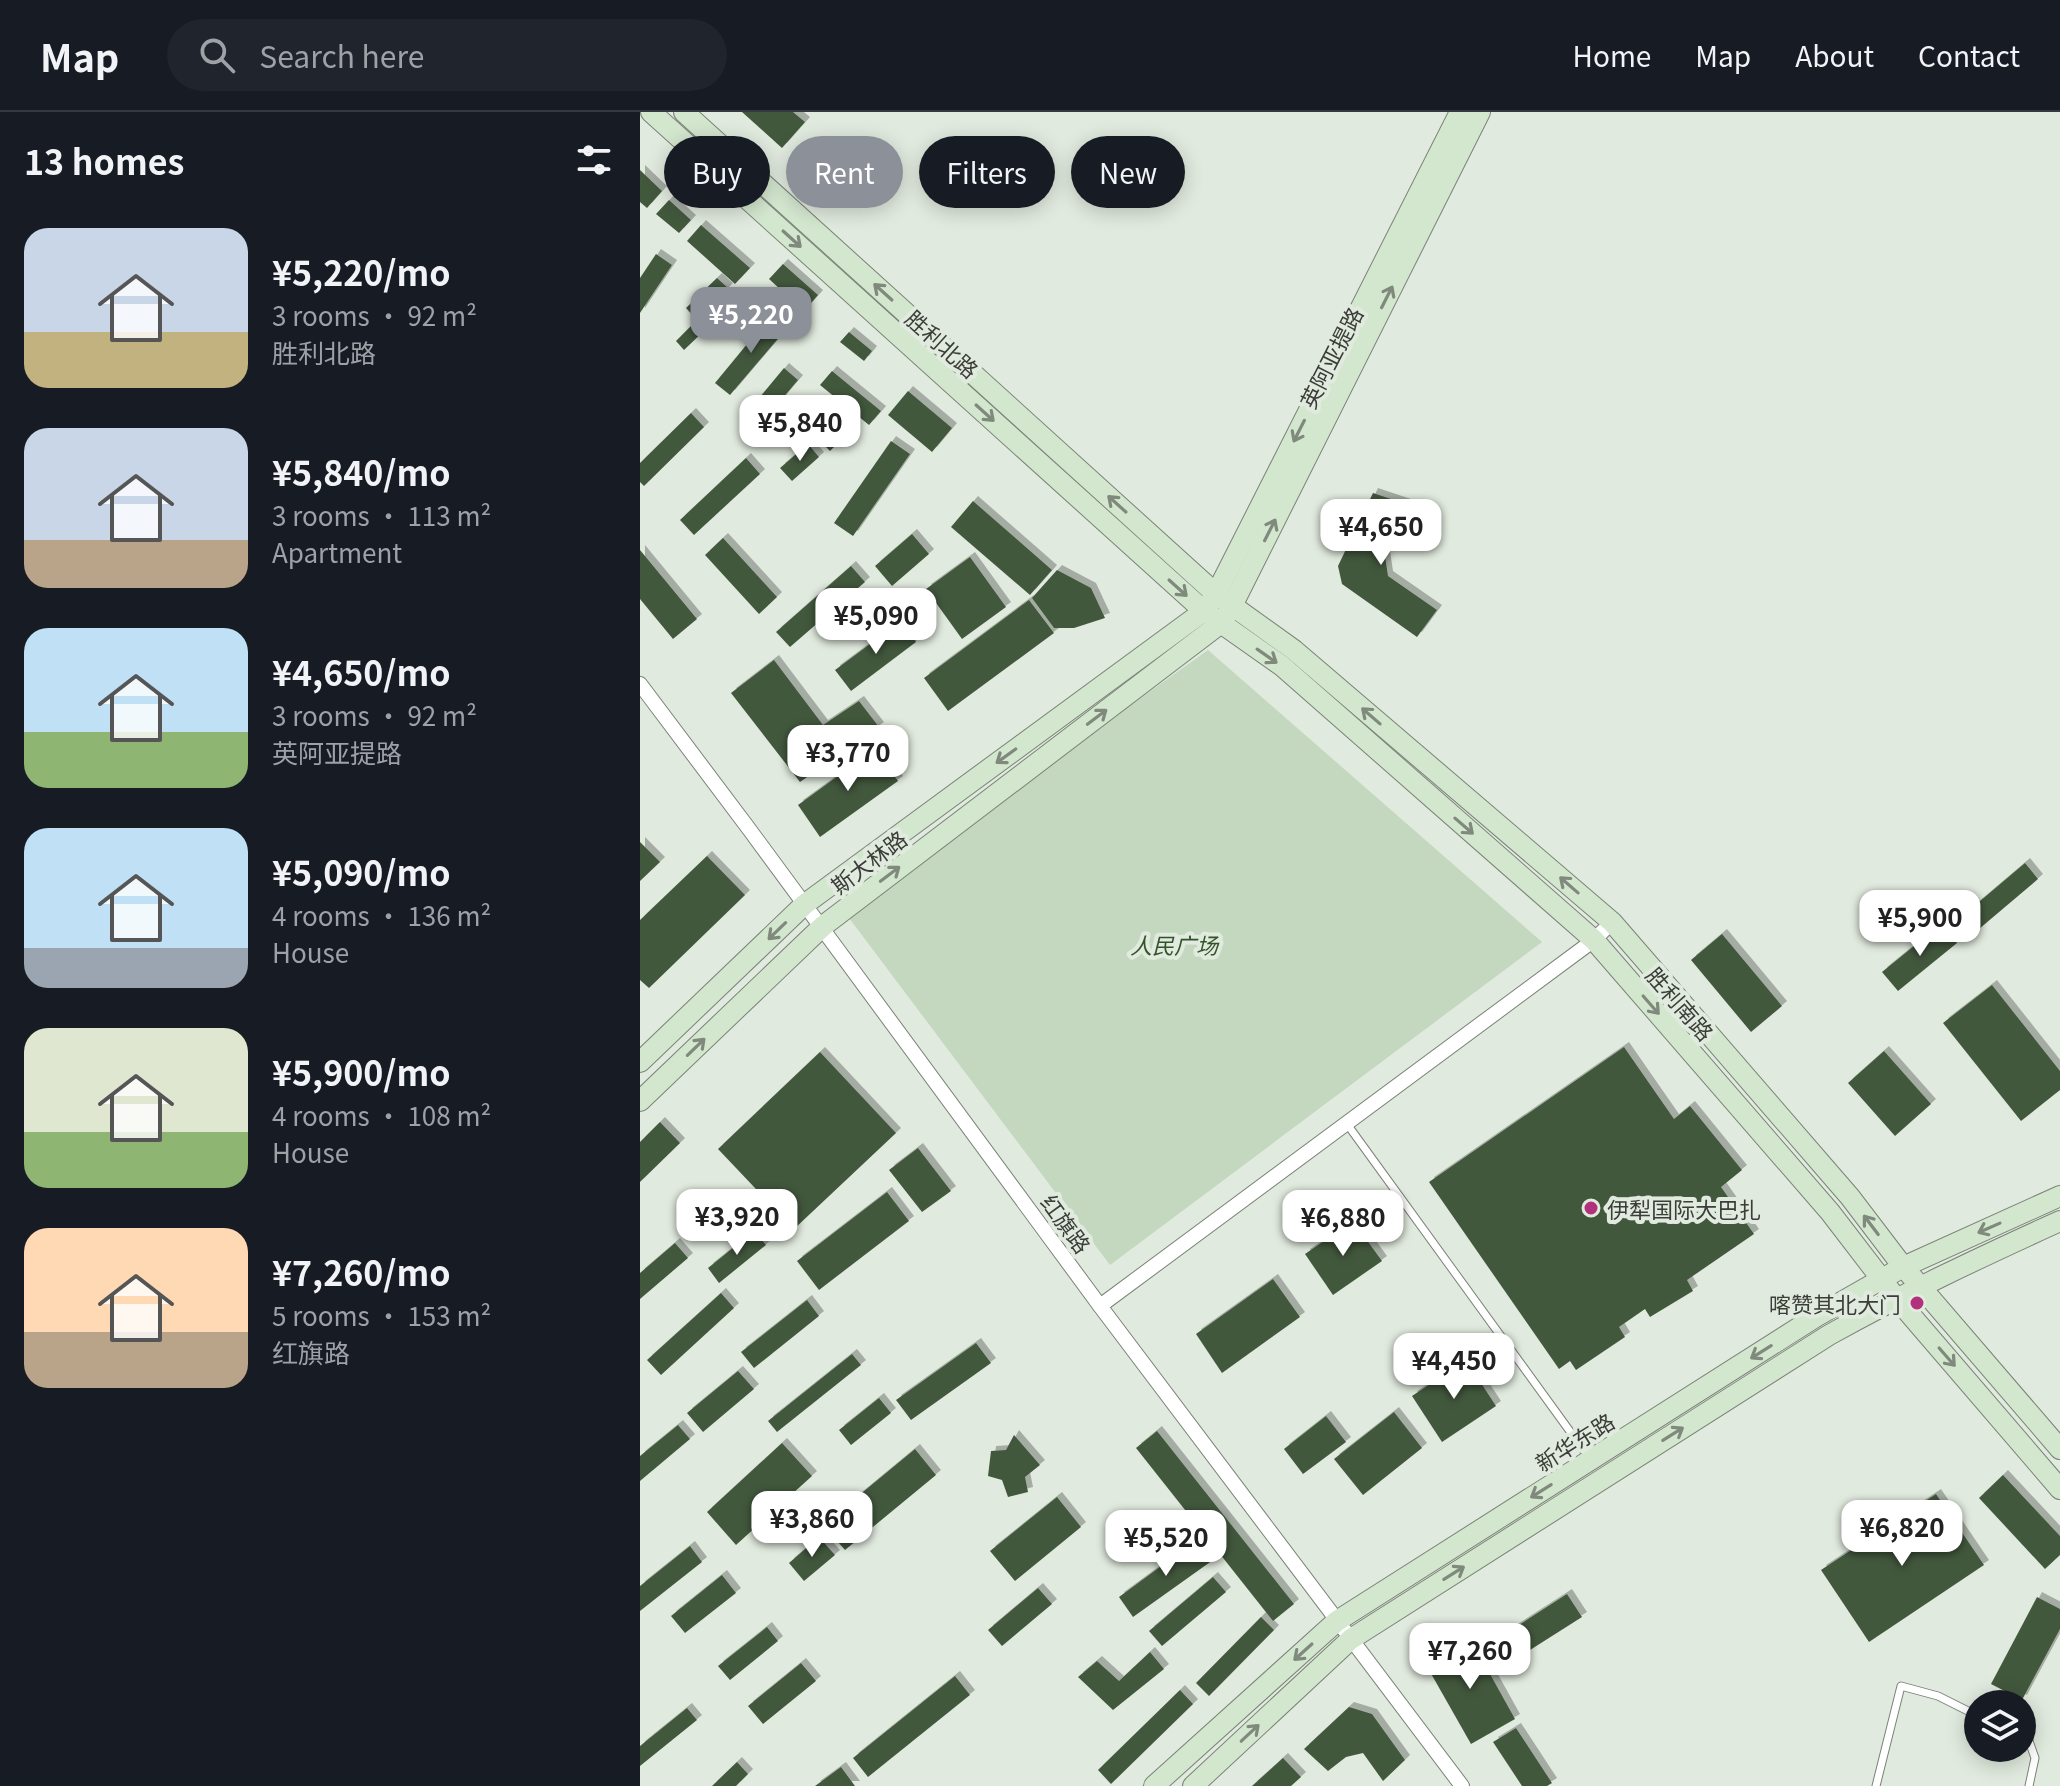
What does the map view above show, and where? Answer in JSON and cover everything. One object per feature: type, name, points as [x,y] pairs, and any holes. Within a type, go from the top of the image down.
[{"type":"main road","name":"胜利北路","points":[[651,112],[1204,611]]},
{"type":"main road","name":"胜利北路","points":[[684,112],[1223,608]]},
{"type":"main road","name":"英阿亚提路","points":[[1223,608],[1460,112]]},
{"type":"main road","name":"英阿亚提路","points":[[1223,608],[1480,112]]},
{"type":"main road","name":"英阿亚提路","points":[[1204,611],[1223,608]]},
{"type":"main road","name":"斯大林路","points":[[640,1101],[821,927],[1223,608]]},
{"type":"main road","name":"胜利南路","points":[[1223,608],[1294,650],[1612,922],[1850,1197],[1903,1267],[2060,1449]]},
{"type":"main road","name":"胜利南路","points":[[1223,608],[1282,666],[1594,940],[1830,1212],[1896,1298],[2060,1489]]},
{"type":"main road","name":"斯大林路","points":[[640,1062],[805,904],[1204,611]]},
{"type":"main road","name":"新华东路","points":[[1154,1786],[1337,1621],[1817,1316],[1903,1267],[2060,1196]]},
{"type":"main road","points":[[1193,1786],[1351,1639],[1829,1335],[1920,1286],[2060,1221]]},
{"type":"street","name":"红旗路","points":[[640,684],[1100,1306],[1462,1786]]},
{"type":"street","points":[[1100,1306],[1594,940],[1612,922]]},
{"type":"lane","points":[[1347,1124],[1591,1459]]},
{"type":"lane","points":[[1876,1786],[1901,1686],[1938,1696],[1964,1709]]},
{"type":"lane","points":[[2029,1786],[2034,1762]]},
{"type":"green space","name":"人民广场","points":[[1208,650],[1542,942],[1110,1265],[843,910]]},
{"type":"building","points":[[742,112],[793,112],[805,122],[793,136],[786,136],[782,148]]},
{"type":"building","points":[[640,170],[662,191],[647,208],[640,202]]},
{"type":"building","points":[[664,205],[664,208],[678,208],[691,220],[679,233],[656,214]]},
{"type":"building","points":[[701,225],[750,268],[735,284],[687,241]]},
{"type":"building","points":[[656,254],[672,265],[640,313],[640,278]]},
{"type":"building","points":[[783,264],[818,295],[804,311],[769,279]]},
{"type":"building","points":[[717,278],[728,288],[696,319],[686,308]]},
{"type":"building","points":[[771,315],[787,328],[730,395],[715,383]]},
{"type":"building","points":[[700,317],[709,326],[684,350],[676,341]]},
{"type":"building","points":[[849,332],[872,351],[864,361],[840,342]]},
{"type":"building","points":[[784,368],[798,380],[754,432],[740,421]]},
{"type":"building","points":[[832,371],[881,411],[869,425],[820,385]]},
{"type":"building","points":[[908,391],[952,428],[932,452],[888,415]]},
{"type":"building","points":[[838,408],[855,426],[830,451],[812,433]]},
{"type":"building","points":[[691,413],[704,427],[644,486],[640,482],[640,463]]},
{"type":"building","points":[[891,441],[910,454],[853,536],[834,523]]},
{"type":"building","points":[[808,444],[819,457],[792,481],[780,468]]},
{"type":"building","points":[[746,458],[760,474],[694,535],[680,520]]},
{"type":"building","points":[[1373,493],[1406,504],[1385,556],[1388,576],[1437,610],[1417,637],[1342,584],[1338,566]]},
{"type":"building","points":[[973,501],[1052,570],[1030,595],[951,527]]},
{"type":"building","points":[[912,534],[929,554],[892,586],[875,566]]},
{"type":"building","points":[[723,538],[777,597],[759,614],[705,555]]},
{"type":"building","points":[[640,550],[697,619],[673,639],[640,599]]},
{"type":"building","points":[[970,557],[1006,607],[962,639],[926,589]]},
{"type":"building","points":[[851,566],[865,582],[790,647],[776,632]]},
{"type":"building","points":[[1057,570],[1091,588],[1105,618],[1074,628],[1054,628],[1032,598]]},
{"type":"building","points":[[1029,600],[1054,633],[948,711],[924,678]]},
{"type":"building","points":[[901,621],[916,642],[851,691],[835,670]]},
{"type":"building","points":[[774,660],[823,725],[859,701],[879,727],[800,782],[731,693]]},
{"type":"building","points":[[875,749],[898,781],[820,837],[798,805]]},
{"type":"building","points":[[640,842],[660,862],[640,881]]},
{"type":"building","points":[[707,856],[745,895],[649,988],[640,980],[640,920]]},
{"type":"building","points":[[2025,863],[2038,879],[1979,929],[1966,913]]},
{"type":"building","points":[[1941,924],[1957,943],[1898,991],[1882,972]]},
{"type":"building","points":[[1722,934],[1782,1006],[1751,1032],[1691,960]]},
{"type":"building","points":[[1992,985],[2060,1071],[2060,1090],[2021,1121],[1943,1023]]},
{"type":"building","name":"伊犁国际大巴扎","points":[[1624,1047],[1674,1119],[1690,1106],[1742,1170],[1721,1187],[1754,1234],[1687,1280],[1693,1291],[1650,1317],[1645,1309],[1619,1327],[1625,1337],[1576,1370],[1570,1361],[1559,1369],[1429,1182]]},
{"type":"building","points":[[1884,1051],[1931,1104],[1895,1136],[1848,1083]]},
{"type":"building","points":[[820,1052],[896,1133],[794,1229],[718,1149]]},
{"type":"building","points":[[660,1122],[680,1143],[640,1182],[640,1142]]},
{"type":"building","points":[[918,1148],[951,1191],[922,1212],[889,1170]]},
{"type":"building","points":[[887,1192],[909,1221],[819,1290],[797,1261]]},
{"type":"building","points":[[1353,1221],[1382,1261],[1333,1295],[1305,1254]]},
{"type":"building","points":[[754,1231],[766,1245],[719,1283],[708,1268]]},
{"type":"building","points":[[675,1243],[688,1258],[640,1299],[640,1273]]},
{"type":"building","points":[[1273,1279],[1300,1317],[1222,1373],[1196,1334]]},
{"type":"building","points":[[721,1293],[734,1308],[661,1375],[647,1360]]},
{"type":"building","points":[[807,1300],[819,1316],[754,1368],[741,1352]]},
{"type":"building","points":[[976,1343],[991,1363],[911,1420],[896,1400]]},
{"type":"building","points":[[852,1354],[861,1365],[777,1432],[768,1421]]},
{"type":"building","points":[[1466,1360],[1496,1406],[1442,1442],[1412,1396]]},
{"type":"building","points":[[738,1371],[754,1389],[703,1432],[687,1413]]},
{"type":"building","points":[[879,1398],[891,1413],[851,1445],[839,1430]]},
{"type":"building","points":[[1394,1412],[1422,1448],[1363,1495],[1334,1459]]},
{"type":"building","points":[[1326,1416],[1346,1442],[1303,1474],[1284,1449]]},
{"type":"building","points":[[678,1425],[690,1439],[640,1481],[640,1456]]},
{"type":"building","points":[[1157,1431],[1294,1604],[1273,1621],[1136,1448]]},
{"type":"building","points":[[1014,1435],[1040,1465],[1025,1477],[1028,1492],[1008,1497],[1002,1480],[988,1476],[991,1451],[1006,1450]]},
{"type":"building","points":[[782,1443],[812,1476],[736,1545],[707,1512]]},
{"type":"building","points":[[915,1449],[936,1475],[845,1550],[823,1525]]},
{"type":"building","points":[[2003,1475],[2060,1536],[2060,1555],[2045,1569],[1979,1498]]},
{"type":"building","points":[[1936,1494],[1984,1565],[1869,1642],[1821,1570]]},
{"type":"building","points":[[1057,1497],[1081,1527],[1015,1581],[990,1551]]},
{"type":"building","points":[[819,1537],[835,1555],[804,1581],[789,1563]]},
{"type":"building","points":[[1198,1539],[1213,1560],[1133,1617],[1119,1597]]},
{"type":"building","points":[[690,1546],[702,1562],[640,1611],[640,1586]]},
{"type":"building","points":[[722,1575],[736,1593],[685,1633],[671,1616]]},
{"type":"building","points":[[1213,1577],[1226,1592],[1162,1646],[1149,1631]]},
{"type":"building","points":[[1038,1588],[1052,1604],[1002,1646],[988,1630]]},
{"type":"building","points":[[1567,1594],[1582,1617],[1519,1657],[1505,1634]]},
{"type":"building","points":[[2037,1597],[2060,1609],[2060,1629],[2027,1690],[2003,1690],[1991,1684]]},
{"type":"building","points":[[1261,1617],[1274,1630],[1209,1696],[1196,1683]]},
{"type":"building","points":[[767,1627],[778,1641],[730,1680],[718,1666]]},
{"type":"building","points":[[1470,1638],[1515,1719],[1471,1744],[1425,1663]]},
{"type":"building","points":[[1150,1652],[1164,1669],[1113,1710],[1078,1677],[1097,1661],[1119,1681]]},
{"type":"building","points":[[801,1663],[816,1681],[763,1724],[748,1706]]},
{"type":"building","points":[[955,1676],[970,1695],[868,1777],[853,1758]]},
{"type":"building","points":[[1180,1690],[1193,1704],[1111,1784],[1098,1770]]},
{"type":"building","points":[[1349,1707],[1372,1714],[1405,1760],[1383,1781],[1363,1753],[1346,1757],[1328,1771],[1304,1749]]},
{"type":"building","points":[[687,1708],[697,1720],[640,1766],[640,1746]]},
{"type":"building","points":[[1516,1728],[1552,1783],[1547,1786],[1522,1786],[1493,1742]]},
{"type":"building","points":[[1283,1758],[1301,1777],[1291,1786],[1252,1786]]},
{"type":"building","points":[[737,1762],[748,1774],[736,1786],[712,1786]]},
{"type":"building","points":[[841,1767],[855,1786],[815,1786]]},
{"type":"place","name":"伊犁国际大巴扎","points":[[1591,1208]]},
{"type":"place","name":"喀赞其北大门","points":[[1917,1303]]}]
